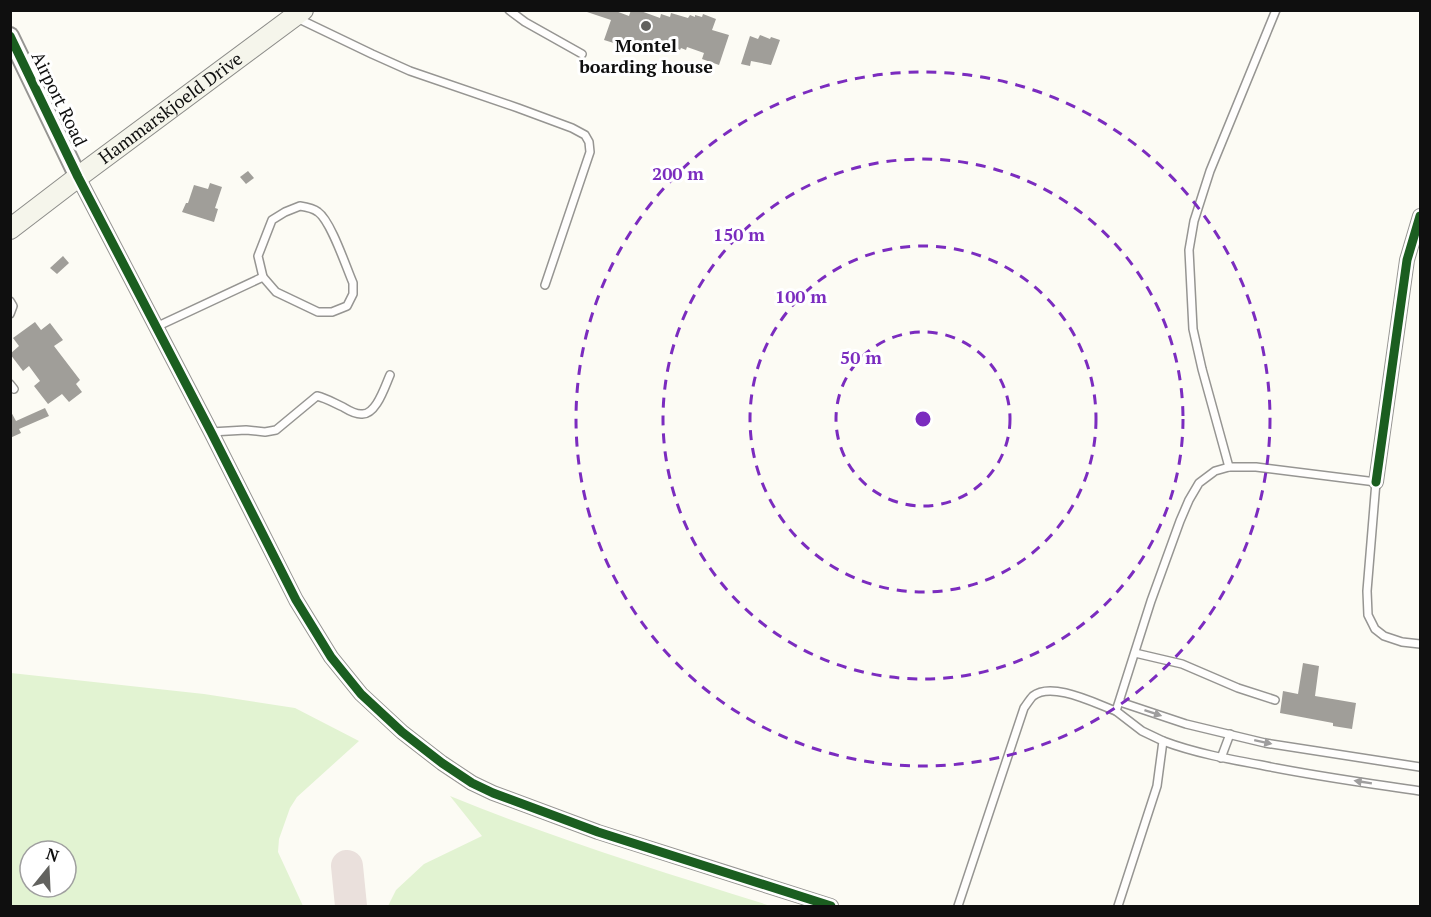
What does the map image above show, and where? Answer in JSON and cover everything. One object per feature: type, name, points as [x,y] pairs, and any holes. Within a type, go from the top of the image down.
[{"type":"main road","name":"Hammarskjoeld Drive","points":[[10,229],[299,14]]},
{"type":"street","name":"Airport Road","points":[[10,36],[78,177]]},
{"type":"street","points":[[78,177],[212,432],[296,600],[331,657],[361,694],[402,732],[442,763],[472,783],[503,797],[598,832],[831,906]]},
{"type":"street","points":[[1376,482],[1407,260],[1420,216]]},
{"type":"lane","points":[[509,10],[525,22],[582,54]]},
{"type":"lane","points":[[1229,466],[1193,329],[1189,250],[1194,221],[1210,171],[1276,10]]},
{"type":"lane","points":[[299,14],[372,54],[465,91],[572,128],[585,135],[589,142],[590,152],[545,285]]},
{"type":"lane","points":[[300,206],[312,208],[327,221],[353,283],[353,294],[347,306],[332,312],[318,312],[276,292],[263,277],[258,256],[272,220],[300,206]]},
{"type":"lane","points":[[156,327],[263,277]]},
{"type":"lane","points":[[10,301],[13,306],[10,314]]},
{"type":"lane","points":[[212,432],[276,430],[317,396],[362,415],[375,407],[390,375]]},
{"type":"lane","points":[[1116,711],[1154,591],[1189,500],[1199,483],[1215,471],[1229,466],[1256,467],[1376,482],[1367,591],[1368,615],[1375,629],[1384,636],[1402,642],[1420,644]]},
{"type":"lane","points":[[1135,653],[1182,664],[1238,688],[1275,700]]},
{"type":"lane","points":[[958,906],[1024,708],[1034,696],[1047,691],[1070,694],[1116,711],[1142,731],[1163,741],[1221,758],[1420,791]]},
{"type":"lane","points":[[1120,702],[1186,724],[1264,743],[1420,767]]},
{"type":"lane","points":[[1221,758],[1230,734]]},
{"type":"lane","points":[[1118,906],[1157,786],[1163,741]]},
{"type":"green space","points":[[11,673],[204,694],[295,708],[359,741],[297,797],[290,808],[279,839],[278,852],[303,906],[11,906]]},
{"type":"green space","points":[[450,796],[569,841],[771,906],[388,906],[396,890],[424,864],[482,836]]},
{"type":"building","points":[[588,10],[613,10],[629,16],[631,10],[638,10],[660,18],[661,14],[670,17],[671,13],[688,18],[690,15],[702,17],[703,14],[716,19],[712,30],[729,35],[719,65],[702,59],[704,53],[687,47],[686,50],[667,48],[666,50],[648,44],[640,46],[619,39],[617,44],[604,40],[611,20],[587,12]]},
{"type":"building","points":[[760,35],[780,40],[771,65],[751,61],[750,66],[741,64],[750,36],[758,39]]},
{"type":"building","points":[[248,171],[254,178],[246,184],[240,177]]},
{"type":"building","points":[[210,183],[222,187],[215,208],[218,209],[214,222],[182,212],[188,203],[194,185],[208,189]]},
{"type":"building","points":[[63,256],[69,263],[57,274],[50,268]]},
{"type":"building","points":[[35,322],[41,330],[50,323],[63,340],[54,346],[80,380],[76,384],[82,392],[69,402],[62,394],[48,404],[34,386],[40,381],[29,366],[23,371],[10,354],[19,346],[13,338]]},
{"type":"building","points":[[45,408],[49,416],[19,429],[21,433],[10,438],[10,410],[16,421]]},
{"type":"building","points":[[1303,663],[1319,666],[1315,696],[1356,703],[1352,729],[1280,713],[1283,691],[1298,694]]},
{"type":"taxiway","points":[[347,866],[351,906]]},
{"type":"cycle path","points":[[10,36],[78,177],[296,600],[331,657],[361,694],[402,732],[442,763],[472,783],[493,793],[598,832],[831,906]]},
{"type":"cycle path","points":[[1376,482],[1407,260],[1420,216]]},
{"type":"place","name":"Montel boarding house","points":[[646,26]]}]
